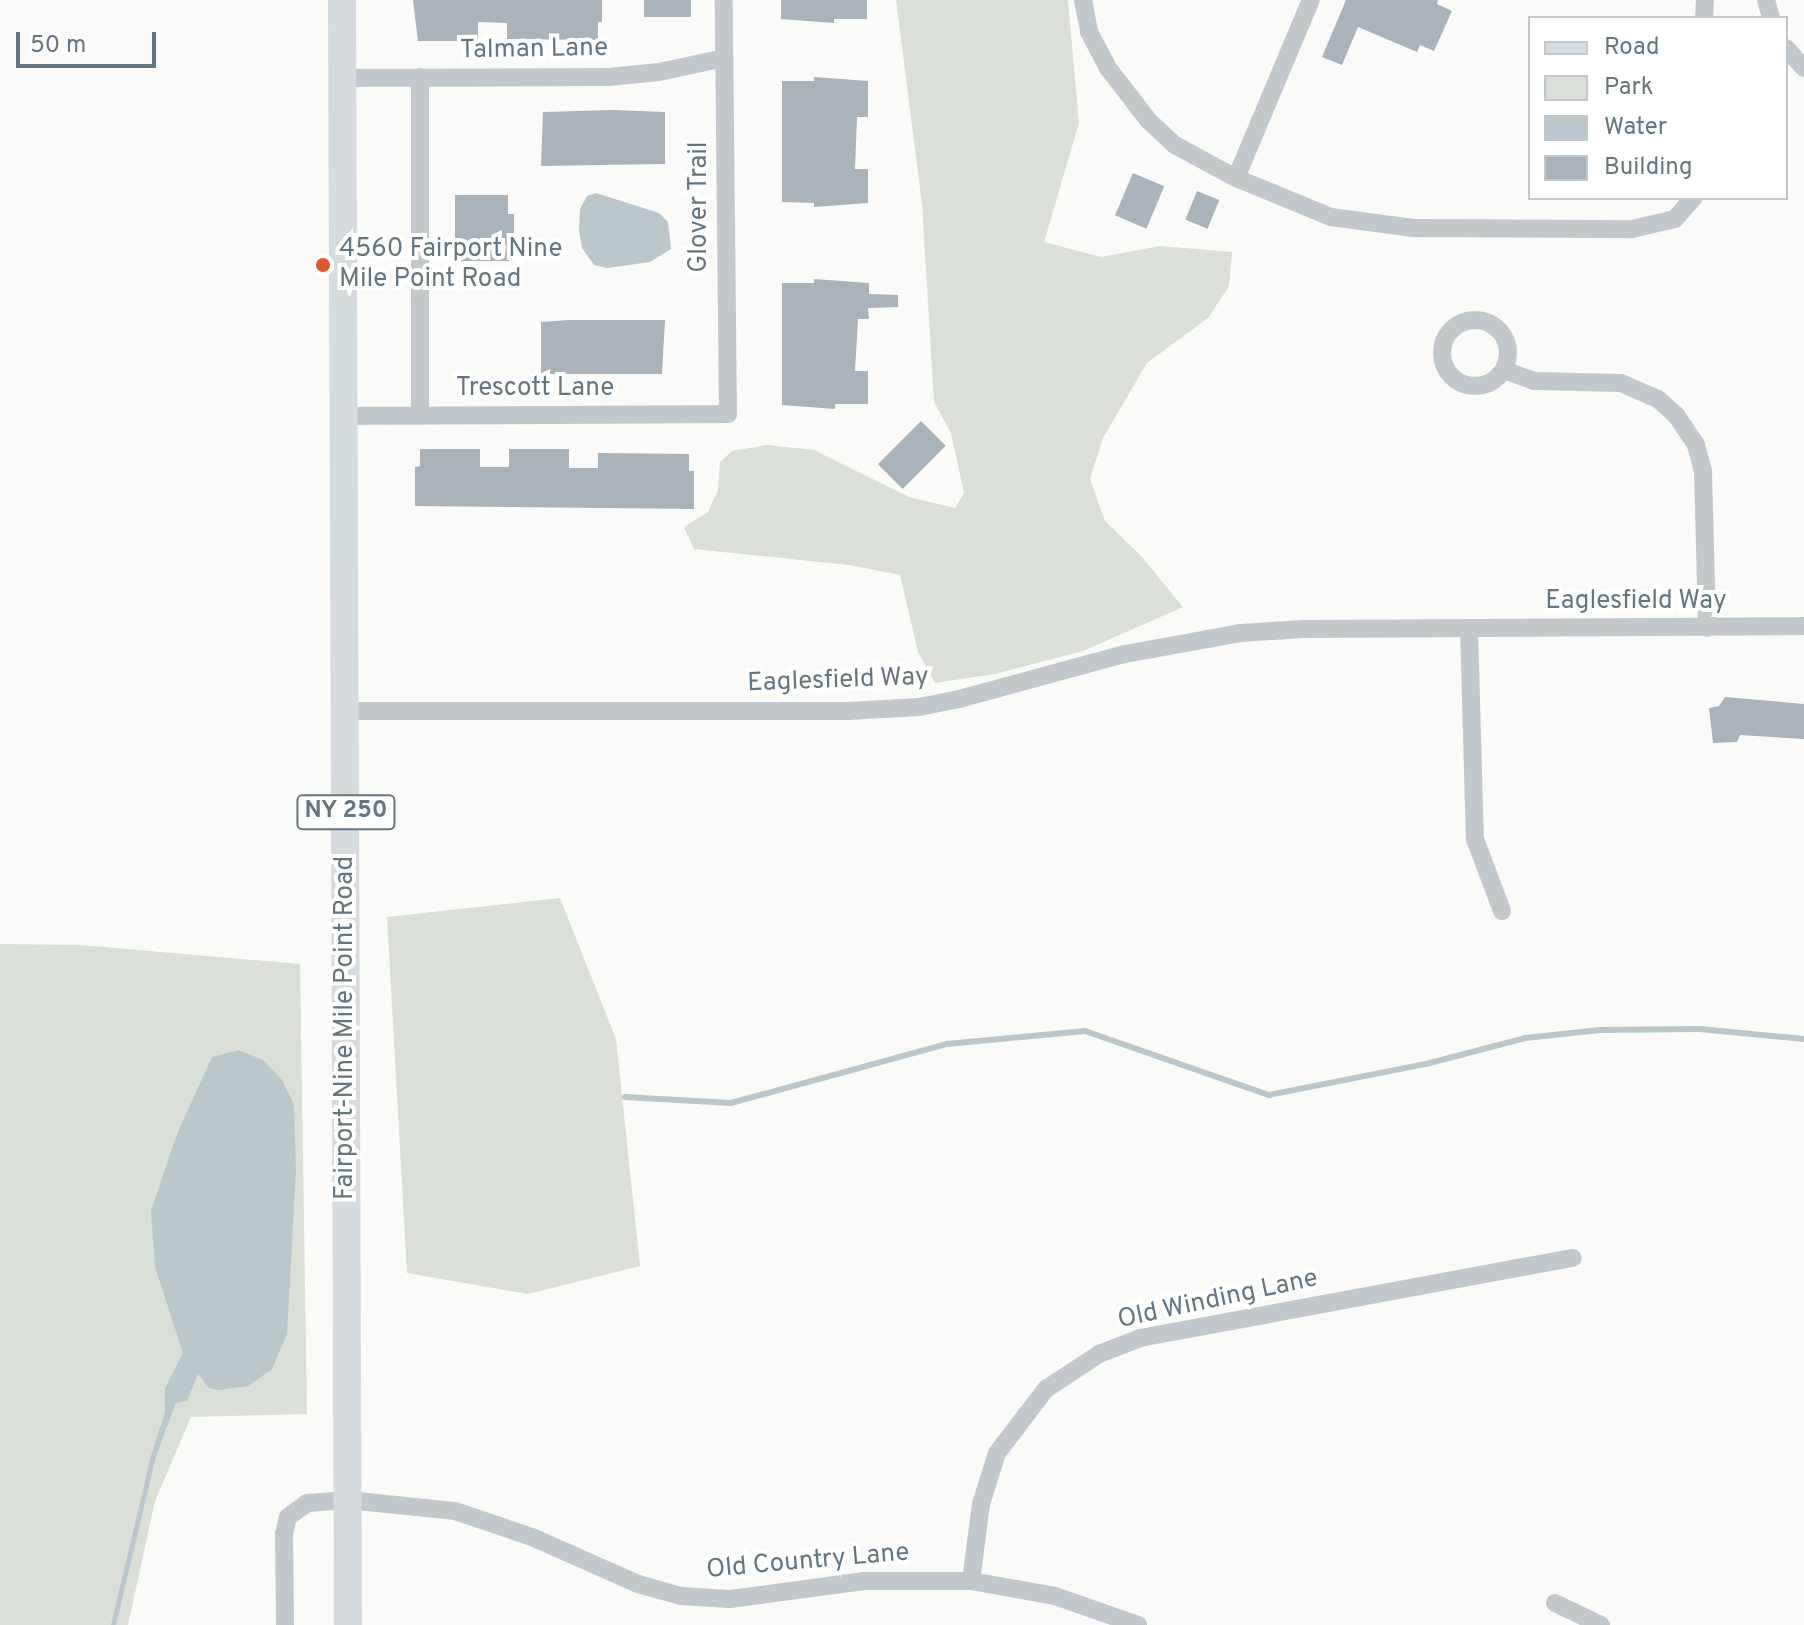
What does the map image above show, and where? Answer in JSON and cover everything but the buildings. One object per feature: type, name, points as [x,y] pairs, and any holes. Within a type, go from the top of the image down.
[{"type":"main road","name":"Fairport-Nine Mile Point Road","points":[[342,0],[348,1625]]},
{"type":"street","name":"Glover Trail","points":[[724,0],[728,414]]},
{"type":"street","points":[[1083,0],[1096,50],[1125,94],[1175,145],[1236,178],[1331,217],[1413,228],[1647,228],[1675,219],[1691,200]]},
{"type":"street","points":[[1236,178],[1304,2]]},
{"type":"street","points":[[1788,50],[1804,68]]},
{"type":"street","name":"Talman Lane","points":[[343,78],[609,77],[659,72],[725,58]]},
{"type":"street","points":[[420,77],[420,415]]},
{"type":"street","points":[[1504,370],[1534,381],[1621,383],[1658,399],[1676,415],[1696,445],[1703,471],[1707,628]]},
{"type":"street","name":"Trescott Lane","points":[[343,416],[728,414]]},
{"type":"street","name":"Eaglesfield Way","points":[[345,711],[848,711],[919,707],[1182,642],[1303,629],[1804,626]]},
{"type":"street","points":[[1469,628],[1475,839],[1502,911]]},
{"type":"street","name":"Old Winding Lane","points":[[971,1581],[981,1504],[997,1453],[1046,1389],[1079,1365],[1140,1338],[1573,1258]]},
{"type":"street","name":"Old Country Lane","points":[[285,1625],[284,1534],[288,1517],[307,1503],[348,1500],[455,1511],[532,1537],[638,1584],[681,1596],[730,1599],[865,1581],[971,1581],[1055,1596],[1138,1625]]},
{"type":"street","points":[[1555,1603],[1601,1625]]},
{"type":"green space","points":[[896,0],[1068,0],[1079,123],[1044,242],[1101,257],[1160,246],[1232,252],[1229,286],[1208,318],[1147,363],[1103,438],[1090,479],[1105,521],[1141,556],[1183,607],[1083,651],[995,674],[935,683],[918,652],[900,575],[849,565],[694,549],[684,527],[708,512],[718,490],[720,462],[732,451],[767,445],[814,450],[909,497],[955,508],[964,493],[951,433],[934,402],[922,204]]},
{"type":"green space","points":[[560,898],[616,1039],[640,1266],[528,1294],[407,1273],[387,917]]},
{"type":"green space","points":[[0,944],[81,945],[300,964],[307,1414],[191,1417],[155,1501],[128,1625],[0,1625]]},
{"type":"water","points":[[596,193],[659,213],[668,222],[671,249],[650,262],[607,268],[594,265],[582,248],[579,231],[580,209],[587,196]]},
{"type":"water","points":[[238,1050],[263,1060],[282,1080],[294,1105],[296,1170],[287,1334],[272,1369],[248,1386],[218,1390],[209,1388],[198,1374],[187,1401],[176,1403],[156,1456],[116,1625],[111,1625],[151,1456],[165,1412],[165,1388],[183,1353],[155,1267],[151,1211],[177,1134],[212,1057]]},
{"type":"waterway","points":[[625,1097],[731,1103],[947,1044],[1085,1031],[1269,1095],[1426,1064],[1525,1038],[1600,1030],[1700,1029],[1804,1039]]},
{"type":"place","name":"4560 Fairport Nine Mile Point Road","points":[[323,265]]}]
